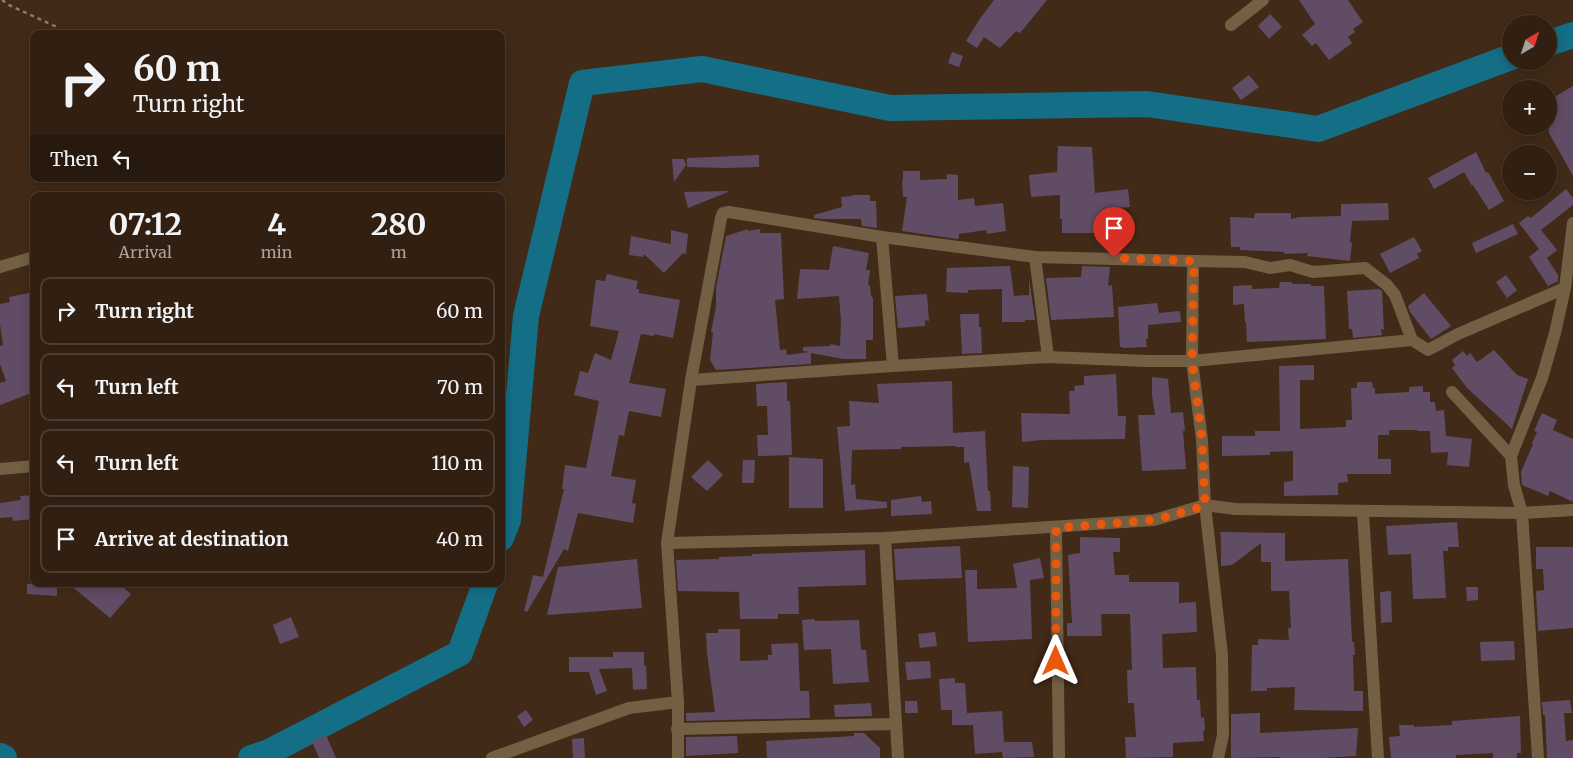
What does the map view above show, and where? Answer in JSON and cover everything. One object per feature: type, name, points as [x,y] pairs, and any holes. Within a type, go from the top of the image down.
[{"type":"street","points":[[1231,25],[1263,0]]},
{"type":"street","points":[[678,758],[678,702],[667,542],[690,380],[723,213],[729,212],[882,237],[1036,256],[1245,262],[1270,268],[1290,265],[1313,272],[1366,268],[1387,285],[1395,295],[1412,340],[1428,350],[1458,334],[1564,288]]},
{"type":"street","points":[[1538,758],[1522,513],[1514,485],[1511,456],[1542,378],[1554,333],[1564,288],[1573,223]]},
{"type":"street","points":[[882,237],[893,366]]},
{"type":"street","points":[[1036,256],[1048,357]]},
{"type":"street","points":[[0,266],[30,258]]},
{"type":"street","points":[[1194,261],[1192,361],[1202,440],[1205,506],[1222,655],[1223,735],[1218,758]]},
{"type":"street","points":[[690,380],[1048,357],[1192,361],[1412,340]]},
{"type":"street","points":[[1452,392],[1511,456]]},
{"type":"street","points":[[0,469],[30,466]]},
{"type":"street","points":[[667,542],[885,538],[1056,528],[1154,520],[1205,506],[1235,510],[1363,512],[1522,513],[1573,510]]},
{"type":"street","points":[[1363,512],[1378,758]]},
{"type":"street","points":[[1056,528],[1059,758]]},
{"type":"street","points":[[885,538],[898,758]]},
{"type":"street","points":[[492,758],[513,754],[629,708],[678,702]]},
{"type":"street","points":[[677,729],[895,724]]},
{"type":"path","points":[[2,0],[59,28]]},
{"type":"building","points":[[994,0],[1047,0],[1020,33],[1016,31],[1000,48],[984,37],[977,48],[966,41]]},
{"type":"building","points":[[1299,0],[1348,0],[1363,22],[1353,29],[1355,32],[1348,37],[1352,43],[1329,60],[1316,43],[1312,46],[1302,35],[1315,24]]},
{"type":"building","points":[[1270,14],[1282,27],[1269,39],[1258,26]]},
{"type":"building","points":[[952,52],[963,56],[959,67],[948,63]]},
{"type":"building","points":[[1249,75],[1259,87],[1241,100],[1232,88]]},
{"type":"building","points":[[1573,86],[1573,176],[1550,135],[1557,135],[1557,95]]},
{"type":"building","points":[[1058,146],[1092,147],[1095,193],[1128,189],[1130,207],[1108,209],[1109,225],[1097,225],[1097,233],[1062,233],[1060,195],[1031,197],[1029,175],[1057,172]]},
{"type":"building","points":[[1476,152],[1486,173],[1488,172],[1504,201],[1489,210],[1464,172],[1434,189],[1428,178]]},
{"type":"building","points":[[759,155],[759,167],[687,167],[687,158]]},
{"type":"building","points":[[672,159],[684,159],[686,165],[674,182]]},
{"type":"building","points":[[903,171],[920,171],[920,180],[947,179],[947,174],[958,175],[958,200],[974,198],[975,206],[1003,203],[1006,231],[987,234],[986,230],[959,234],[957,239],[902,231],[907,197],[903,197]]},
{"type":"building","points":[[1566,189],[1573,198],[1573,205],[1541,230],[1557,250],[1547,258],[1558,275],[1558,281],[1548,286],[1529,257],[1539,249],[1519,223],[1528,216],[1531,218],[1553,200],[1557,200],[1557,196]]},
{"type":"building","points":[[727,191],[688,208],[684,192]]},
{"type":"building","points":[[870,195],[870,201],[876,201],[877,228],[862,226],[861,219],[814,218],[814,215],[842,207],[841,197]]},
{"type":"building","points":[[1388,203],[1389,220],[1352,221],[1350,261],[1307,256],[1308,253],[1284,254],[1284,252],[1240,250],[1240,247],[1231,247],[1230,217],[1254,218],[1255,213],[1291,213],[1291,219],[1341,216],[1341,204]]},
{"type":"building","points":[[1513,224],[1518,234],[1476,253],[1472,243]]},
{"type":"building","points":[[748,229],[748,231],[760,229],[760,233],[781,233],[784,299],[775,300],[780,350],[786,349],[787,355],[810,352],[803,351],[803,347],[830,346],[830,344],[840,346],[839,296],[797,299],[800,269],[829,270],[833,246],[869,253],[866,270],[870,270],[868,285],[870,285],[873,298],[873,340],[866,340],[866,359],[843,359],[811,353],[811,364],[716,370],[710,360],[713,332],[711,332],[716,307],[716,288],[726,236]]},
{"type":"building","points":[[671,230],[688,234],[686,254],[683,253],[664,273],[644,254],[643,257],[629,255],[631,236],[671,244]]},
{"type":"building","points":[[1414,237],[1422,251],[1417,254],[1419,258],[1390,273],[1380,254]]},
{"type":"building","points":[[1010,266],[1014,296],[1029,295],[1029,278],[1035,320],[1002,322],[1002,289],[968,290],[968,293],[946,292],[947,268]]},
{"type":"building","points":[[1082,266],[1110,267],[1108,286],[1112,285],[1114,317],[1051,320],[1046,278],[1081,277]]},
{"type":"building","points":[[607,274],[638,281],[636,289],[639,289],[639,293],[680,300],[673,338],[654,334],[654,336],[641,334],[629,383],[666,389],[661,417],[629,411],[624,436],[619,435],[611,476],[636,480],[632,503],[636,504],[633,523],[578,513],[568,551],[564,549],[527,612],[524,611],[533,575],[543,577],[564,489],[562,489],[565,465],[586,468],[599,401],[574,395],[580,371],[588,373],[595,353],[611,360],[619,331],[590,326],[596,280],[605,281]]},
{"type":"building","points":[[1506,275],[1517,290],[1507,298],[1496,282]]},
{"type":"building","points":[[1280,282],[1324,286],[1326,339],[1247,342],[1244,304],[1233,305],[1233,286],[1252,285],[1252,289],[1279,288]]},
{"type":"building","points":[[1379,289],[1382,291],[1384,330],[1381,329],[1382,335],[1353,338],[1352,329],[1349,329],[1347,291]]},
{"type":"building","points":[[30,293],[30,394],[0,405],[0,383],[6,381],[0,364],[0,346],[3,345],[0,304],[10,302],[9,297]]},
{"type":"building","points":[[1424,293],[1451,326],[1431,339],[1410,312],[1408,306]]},
{"type":"building","points":[[927,294],[929,321],[925,320],[925,326],[898,328],[895,296]]},
{"type":"building","points":[[1157,303],[1159,313],[1180,311],[1181,322],[1148,325],[1147,347],[1120,347],[1118,307]]},
{"type":"building","points":[[960,314],[979,314],[982,353],[962,354]]},
{"type":"building","points":[[1494,350],[1517,375],[1528,379],[1512,429],[1467,388],[1452,368],[1455,365],[1452,360],[1463,351],[1467,356],[1470,353],[1477,362]]},
{"type":"building","points":[[1314,365],[1314,380],[1300,380],[1300,429],[1346,427],[1346,420],[1352,420],[1351,388],[1357,388],[1357,382],[1372,382],[1375,394],[1409,392],[1409,387],[1423,386],[1423,392],[1430,392],[1430,402],[1435,402],[1436,411],[1444,410],[1446,436],[1472,439],[1469,467],[1447,465],[1448,452],[1431,453],[1430,431],[1389,430],[1389,435],[1378,435],[1378,459],[1391,459],[1391,474],[1347,474],[1348,482],[1338,483],[1338,495],[1284,496],[1284,482],[1293,481],[1293,451],[1270,452],[1270,455],[1222,456],[1222,436],[1255,436],[1255,431],[1280,431],[1279,366]]},
{"type":"building","points":[[1116,374],[1118,416],[1126,416],[1125,439],[1022,442],[1021,413],[1070,414],[1069,391],[1075,391],[1074,386],[1084,385],[1084,376]]},
{"type":"building","points":[[1152,377],[1168,379],[1171,413],[1183,412],[1186,469],[1142,471],[1138,415],[1155,415]]},
{"type":"building","points":[[952,381],[953,433],[985,431],[991,511],[977,511],[969,462],[964,463],[964,447],[956,446],[852,450],[851,485],[855,484],[856,499],[887,502],[887,508],[845,511],[837,427],[850,426],[849,401],[879,403],[877,384]]},
{"type":"building","points":[[787,382],[787,401],[790,401],[792,455],[758,456],[757,435],[768,435],[767,406],[757,406],[756,384]]},
{"type":"building","points":[[1542,413],[1557,420],[1553,430],[1573,439],[1573,502],[1550,491],[1548,496],[1522,485],[1521,472],[1533,444],[1537,432],[1534,431]]},
{"type":"building","points":[[789,457],[823,459],[823,508],[789,508]]},
{"type":"building","points":[[708,460],[723,475],[707,491],[691,477]]},
{"type":"building","points":[[743,460],[755,460],[754,483],[742,483]]},
{"type":"building","points":[[1013,466],[1029,467],[1028,508],[1012,507]]},
{"type":"building","points":[[30,495],[30,519],[13,521],[12,517],[0,518],[0,503],[21,500],[20,496]]},
{"type":"building","points":[[921,496],[922,502],[931,501],[932,514],[891,516],[891,500]]},
{"type":"building","points":[[1457,522],[1459,547],[1448,547],[1448,551],[1443,551],[1446,598],[1413,599],[1411,554],[1388,555],[1386,526]]},
{"type":"building","points":[[1220,532],[1285,533],[1285,561],[1348,559],[1352,642],[1354,642],[1355,655],[1353,655],[1354,691],[1363,691],[1363,711],[1294,710],[1295,687],[1267,688],[1267,691],[1251,691],[1252,645],[1258,645],[1258,639],[1289,640],[1288,628],[1291,628],[1289,591],[1271,591],[1271,562],[1261,562],[1261,543],[1232,565],[1221,566]]},
{"type":"building","points":[[1080,537],[1120,538],[1120,552],[1113,552],[1115,575],[1129,575],[1129,582],[1179,582],[1179,603],[1196,602],[1197,632],[1162,634],[1163,668],[1196,667],[1197,700],[1200,700],[1201,718],[1204,717],[1204,741],[1173,743],[1173,757],[1126,758],[1125,737],[1136,737],[1134,703],[1128,703],[1127,670],[1132,670],[1130,614],[1101,614],[1102,636],[1067,636],[1067,623],[1072,623],[1068,555],[1080,553]]},
{"type":"building","points":[[960,546],[962,578],[896,580],[894,549]]},
{"type":"building","points":[[1536,547],[1573,547],[1573,628],[1538,631],[1536,591],[1544,590],[1543,569],[1536,569]]},
{"type":"building","points":[[865,550],[866,585],[798,587],[799,614],[778,614],[778,619],[740,619],[739,592],[678,591],[676,560],[719,559],[719,557],[752,556],[752,554]]},
{"type":"building","points":[[1040,558],[1044,578],[1030,580],[1032,639],[968,642],[965,570],[977,570],[977,589],[1017,588],[1013,564]]},
{"type":"building","points":[[637,559],[642,608],[547,615],[558,567]]},
{"type":"building","points":[[27,584],[30,584],[30,587],[57,587],[57,596],[27,594]]},
{"type":"building","points":[[73,587],[123,587],[131,594],[110,618]]},
{"type":"building","points":[[1466,587],[1478,587],[1478,600],[1467,601]]},
{"type":"building","points":[[1391,591],[1392,622],[1381,623],[1380,592]]},
{"type":"building","points":[[291,617],[299,637],[280,644],[273,625]]},
{"type":"building","points":[[814,619],[815,621],[859,620],[861,650],[866,650],[869,682],[833,684],[831,649],[804,650],[802,620]]},
{"type":"building","points":[[718,629],[740,629],[740,661],[768,660],[768,655],[772,655],[771,644],[798,643],[800,691],[809,691],[810,718],[686,721],[686,713],[715,712],[706,633],[718,633]]},
{"type":"building","points":[[935,632],[937,646],[920,648],[918,634]]},
{"type":"building","points":[[1514,641],[1515,660],[1481,661],[1480,642]]},
{"type":"building","points":[[613,652],[644,652],[647,689],[633,690],[632,668],[599,669],[607,691],[596,695],[589,672],[569,672],[569,657],[613,657]]},
{"type":"building","points":[[930,661],[931,678],[907,680],[905,662]]},
{"type":"building","points":[[955,678],[955,683],[965,683],[967,713],[1002,711],[1004,742],[1032,742],[1034,757],[1003,758],[1002,752],[975,754],[973,725],[952,725],[952,710],[941,710],[939,679]]},
{"type":"building","points":[[1570,700],[1572,713],[1564,713],[1566,741],[1573,740],[1573,758],[1547,758],[1545,715],[1543,715],[1542,702]]},
{"type":"building","points":[[905,701],[917,701],[918,713],[905,713]]},
{"type":"building","points":[[871,703],[872,716],[835,717],[834,705]]},
{"type":"building","points":[[526,710],[533,720],[524,727],[517,716]]},
{"type":"building","points":[[1260,713],[1260,733],[1358,728],[1356,756],[1231,758],[1231,714]]},
{"type":"building","points":[[1520,716],[1521,753],[1517,753],[1517,758],[1493,758],[1493,753],[1456,755],[1456,758],[1391,758],[1389,737],[1400,736],[1399,725],[1414,725],[1414,727],[1452,725],[1452,721]]},
{"type":"building","points":[[854,733],[864,733],[880,748],[880,758],[767,758],[766,741],[854,736]]},
{"type":"building","points":[[326,735],[336,758],[319,758],[312,741]]},
{"type":"building","points":[[737,736],[738,753],[686,756],[686,737]]},
{"type":"building","points":[[584,738],[585,758],[573,758],[572,739]]},
{"type":"waterway","points":[[1558,40],[1573,35]]},
{"type":"waterway","points":[[505,528],[508,520],[526,316],[582,83],[702,69],[890,108],[1147,104],[1318,129],[1502,60]]},
{"type":"waterway","points":[[251,758],[269,752],[460,653],[484,587]]},
{"type":"waterway","points":[[0,756],[4,758]]},
{"type":"route","points":[[1056,661],[1056,528],[1154,520],[1205,506],[1202,440],[1192,361],[1194,261],[1114,258]]}]
